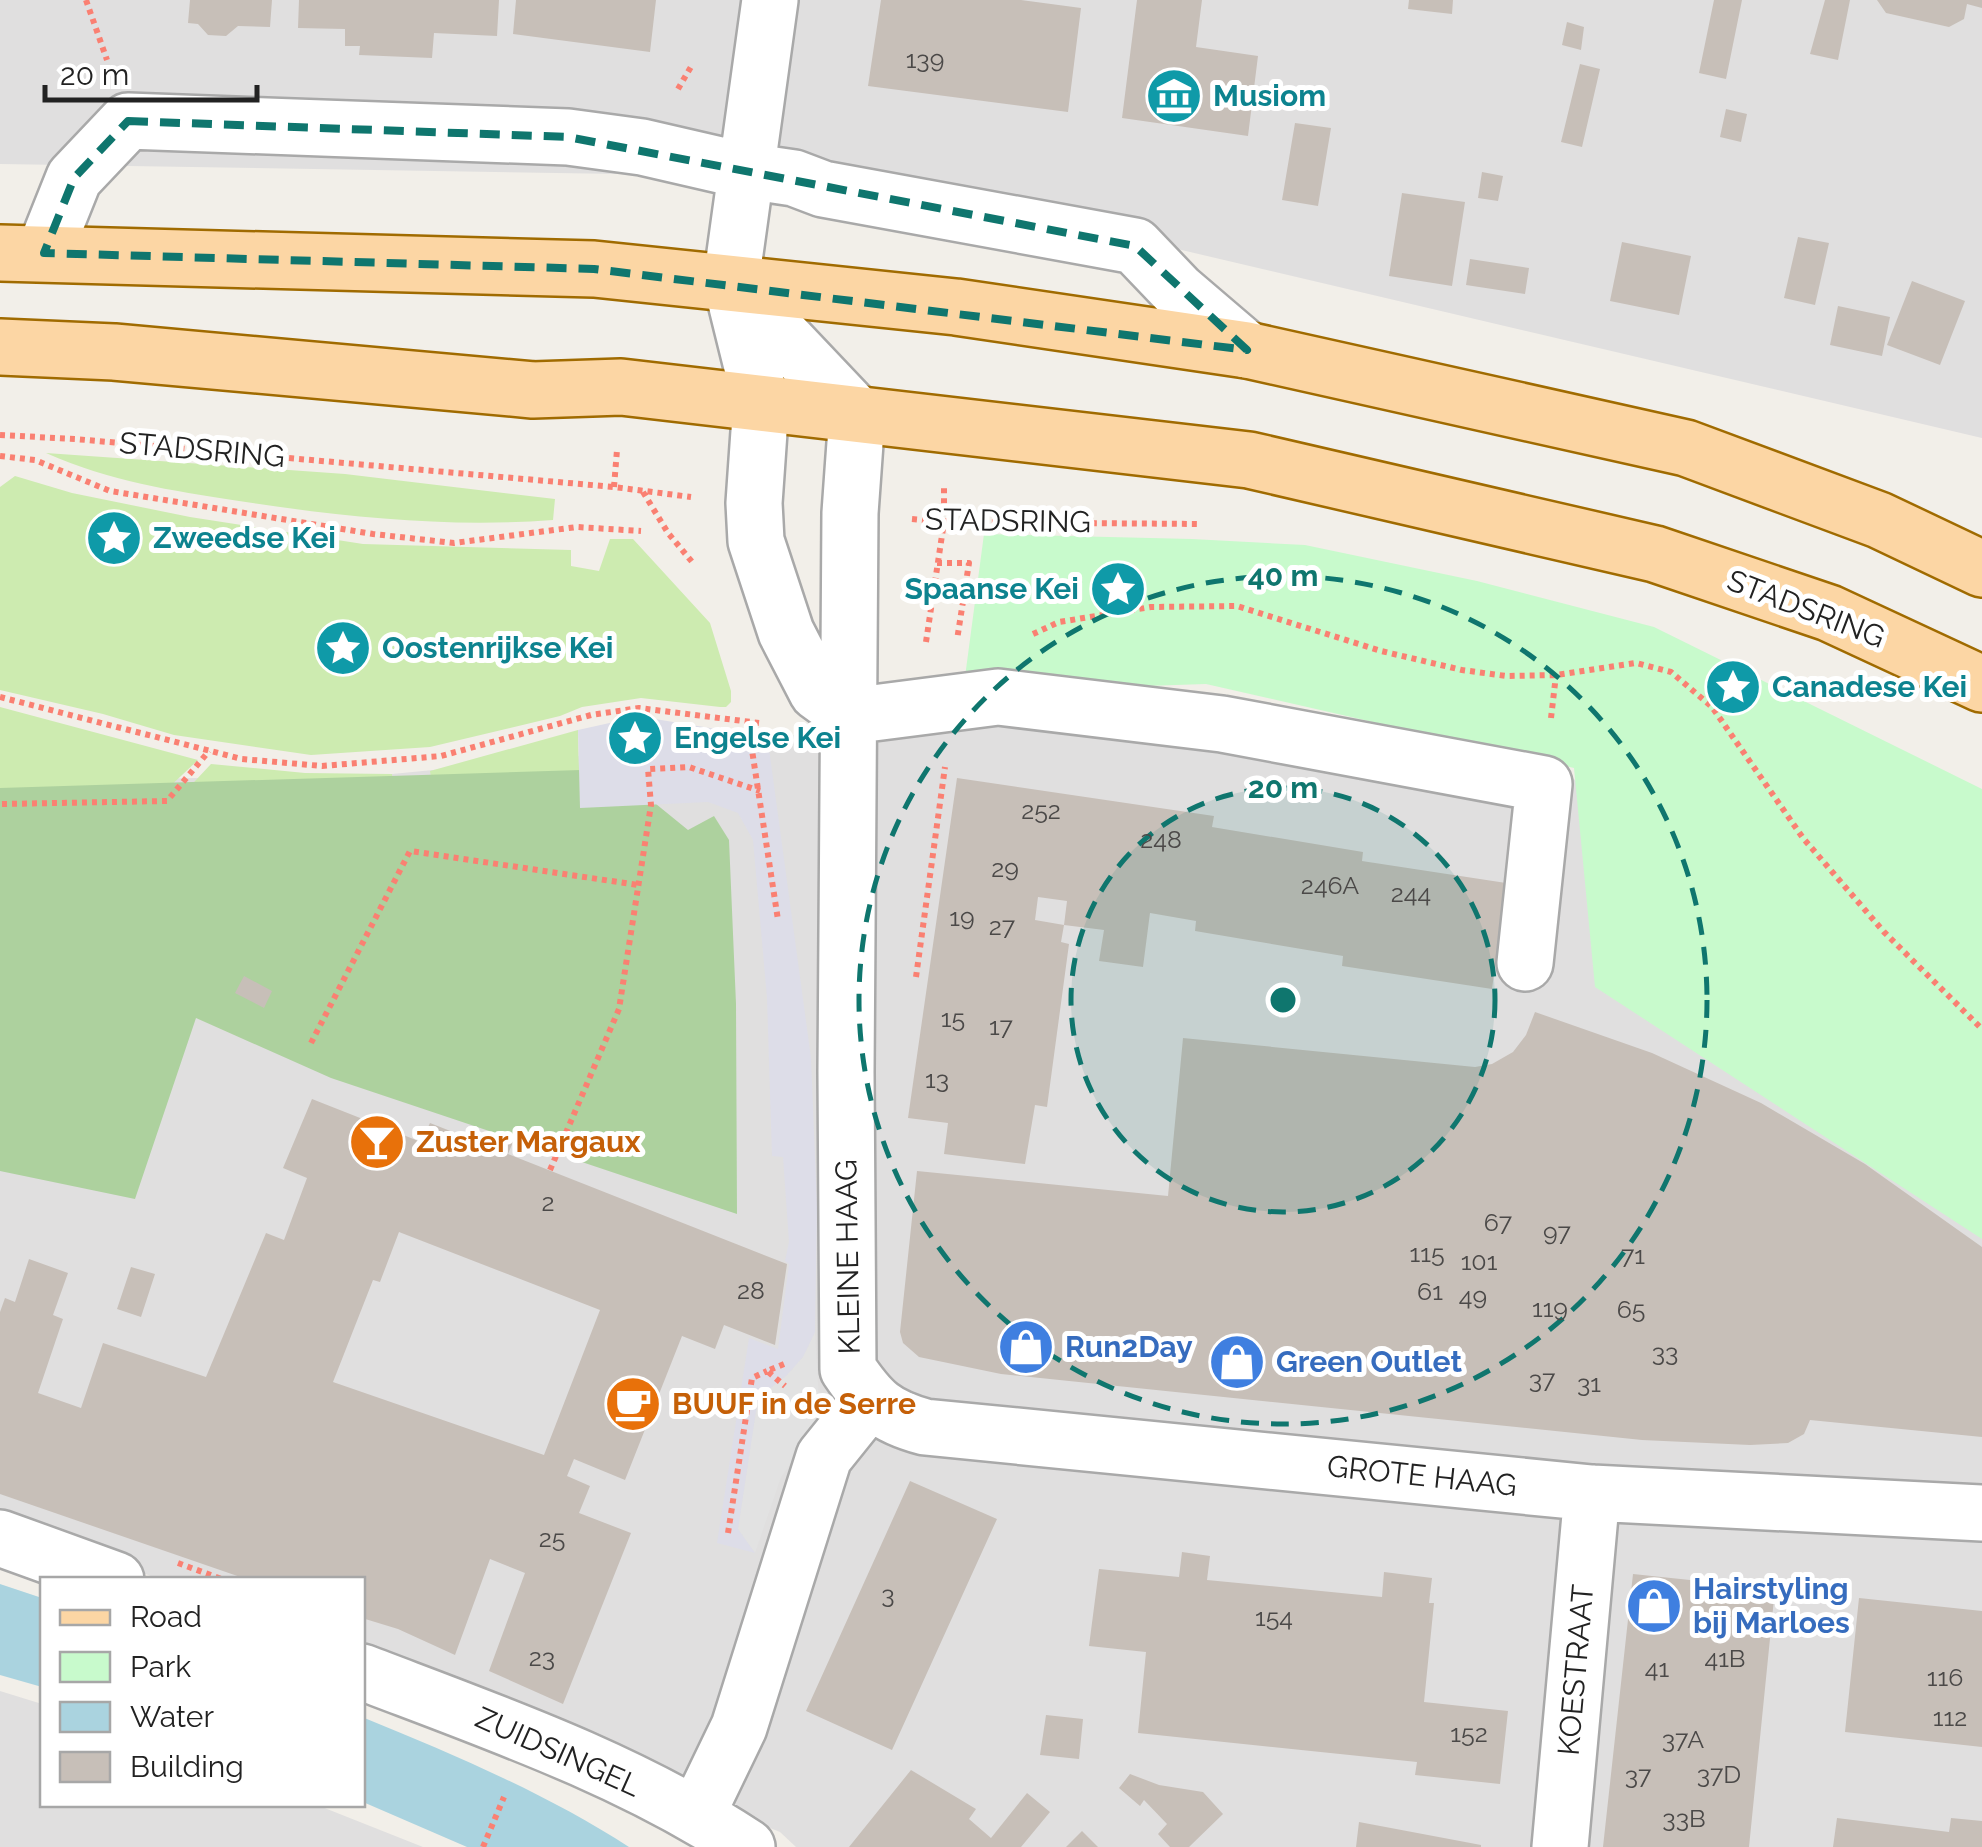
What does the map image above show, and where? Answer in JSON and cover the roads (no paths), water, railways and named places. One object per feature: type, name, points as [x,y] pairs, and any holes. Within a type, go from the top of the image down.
[{"type":"main road","points":[[22,253],[594,269],[956,307],[1247,350],[1686,448],[1879,520],[1982,569]]},
{"type":"main road","name":"STADSRING","points":[[0,348],[114,352],[533,390],[621,387],[1249,460],[1655,554],[1829,613],[1982,684]]},
{"type":"street","points":[[770,0],[730,282],[761,403],[754,502],[756,541],[786,632],[817,692],[850,716],[998,696],[1222,724],[1544,784],[1525,962]]},
{"type":"street","points":[[22,253],[74,178],[128,122],[568,138],[642,147],[964,217],[1135,246],[1178,292],[1247,350]]},
{"type":"street","points":[[730,282],[857,415]]},
{"type":"street","name":"KLEINE HAAG","points":[[856,1416],[848,1369],[846,1072],[850,514],[857,415]]},
{"type":"street","points":[[697,1814],[739,1727],[824,1458],[856,1416]]},
{"type":"street","name":"GROTE HAAG","points":[[856,1416],[924,1427],[1592,1493],[1982,1513]]},
{"type":"street","name":"KOESTRAAT","points":[[1560,1847],[1592,1493]]},
{"type":"street","points":[[0,1538],[108,1577]]},
{"type":"street","name":"ZUIDSINGEL","points":[[365,1673],[528,1735],[697,1814],[746,1847]]},
{"type":"water","points":[[0,1584],[40,1597],[40,1686],[0,1675]]},
{"type":"water","points":[[365,1718],[532,1792],[629,1847],[467,1847],[365,1803]]},
{"type":"place","name":"Musiom","points":[[1174,96]]},
{"type":"place","name":"Zweedse Kei","points":[[114,538]]},
{"type":"place","name":"Spaanse Kei","points":[[1118,589]]},
{"type":"place","name":"Oostenrijkse Kei","points":[[343,648]]},
{"type":"place","name":"Canadese Kei","points":[[1733,687]]},
{"type":"place","name":"Engelse Kei","points":[[635,738]]},
{"type":"place","name":"Zuster Margaux","points":[[377,1142]]},
{"type":"place","name":"Run2Day","points":[[1026,1347]]},
{"type":"place","name":"Green Outlet","points":[[1237,1362]]},
{"type":"place","name":"BUUF in de Serre","points":[[633,1404]]},
{"type":"place","name":"Hairstyling bij Marloes","points":[[1654,1606]]}]
